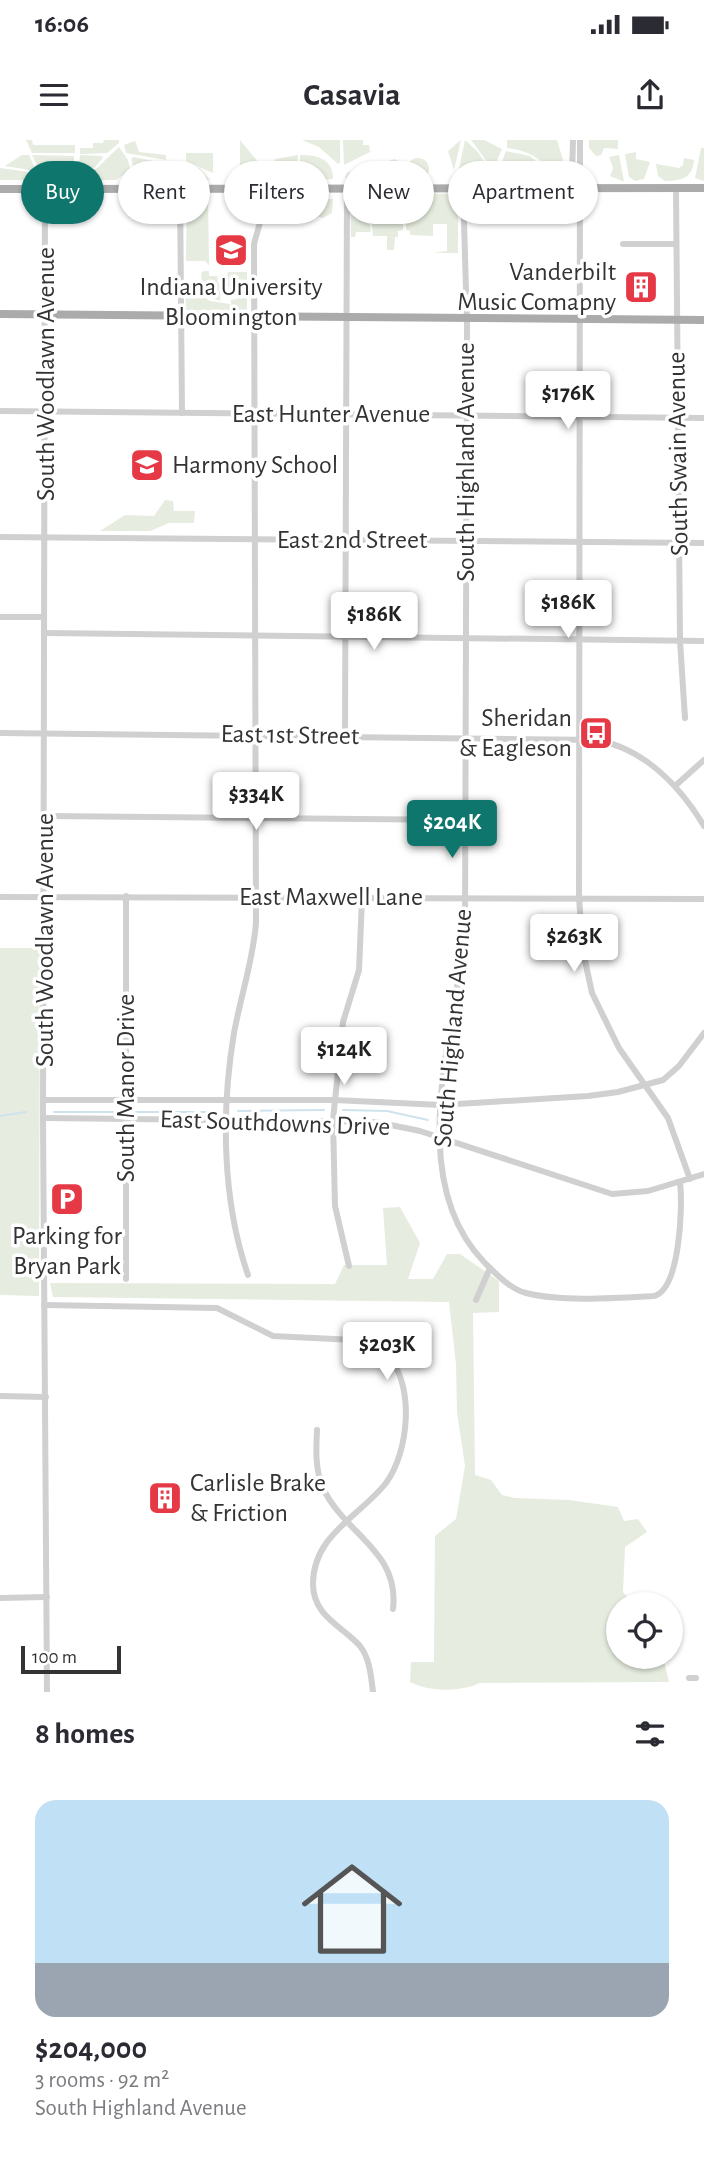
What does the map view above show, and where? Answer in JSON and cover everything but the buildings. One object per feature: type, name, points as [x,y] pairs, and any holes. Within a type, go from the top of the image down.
[{"type":"main road","points":[[598,188],[704,188]]},
{"type":"main road","points":[[0,189],[21,189]]},
{"type":"main road","points":[[0,314],[704,320]]},
{"type":"street","points":[[572,161],[573,140]]},
{"type":"street","points":[[579,161],[580,140]]},
{"type":"street","name":"South Swain Avenue","points":[[676,189],[680,641],[685,718]]},
{"type":"street","name":"South Woodlawn Avenue","points":[[45,224],[43,1118],[47,1692]]},
{"type":"street","points":[[180,224],[183,413]]},
{"type":"street","points":[[248,1275],[239,1250],[230,1197],[227,1121],[235,1028],[254,950],[254,244],[260,224]]},
{"type":"street","points":[[345,735],[347,224]]},
{"type":"street","name":"South Highland Avenue","points":[[464,224],[465,897],[460,982],[445,1057],[440,1137],[448,1205],[470,1248],[513,1287],[533,1294],[642,1296],[662,1292],[682,1226],[680,1183]]},
{"type":"street","points":[[579,224],[581,417],[579,898],[583,951],[592,993],[604,1024],[668,1118],[690,1179]]},
{"type":"street","points":[[623,244],[676,244]]},
{"type":"street","name":"East Hunter Avenue","points":[[0,411],[704,418]]},
{"type":"street","name":"East 2nd Street","points":[[0,537],[704,543]]},
{"type":"street","points":[[0,617],[44,617]]},
{"type":"street","points":[[45,633],[704,641]]},
{"type":"street","name":"East 1st Street","points":[[0,733],[580,738],[625,749],[659,770],[675,786],[704,826]]},
{"type":"street","points":[[675,786],[704,760]]},
{"type":"street","points":[[45,816],[466,820]]},
{"type":"street","name":"South Manor Drive","points":[[126,896],[126,1279]]},
{"type":"street","name":"East Maxwell Lane","points":[[0,897],[704,899]]},
{"type":"street","points":[[349,1266],[335,1206],[332,1120],[343,1022],[359,970],[362,899]]},
{"type":"street","points":[[44,1100],[334,1100],[442,1105],[603,1094],[645,1086],[671,1074],[704,1033]]},
{"type":"street","name":"East Southdowns Drive","points":[[43,1118],[332,1120],[387,1124],[440,1137],[612,1194],[640,1193],[704,1174]]},
{"type":"street","points":[[476,1300],[490,1268]]},
{"type":"street","points":[[44,1306],[217,1308],[272,1336],[354,1340],[385,1353],[400,1376],[405,1414],[401,1449],[386,1482],[324,1543],[316,1562],[313,1587],[320,1608],[327,1617],[361,1647],[369,1662],[373,1692]]},
{"type":"street","points":[[0,1396],[46,1397]]},
{"type":"street","points":[[317,1430],[317,1468],[322,1486],[346,1521],[375,1550],[389,1570],[396,1589],[393,1609]]},
{"type":"street","points":[[0,1598],[47,1597]]},
{"type":"shaded area","points":[[26,140],[32,140],[33,145],[75,145],[75,153],[32,153]]},
{"type":"shaded area","points":[[104,140],[119,140],[119,143],[107,153],[80,154],[80,148],[93,148],[93,143],[103,143]]},
{"type":"shaded area","points":[[240,140],[257,161],[240,161]]},
{"type":"shaded area","points":[[302,140],[340,140],[340,162],[338,164],[319,147]]},
{"type":"shaded area","points":[[343,140],[363,140],[363,145],[369,145],[370,152],[352,161],[344,161]]},
{"type":"shaded area","points":[[461,140],[456,161],[451,161],[448,151]]},
{"type":"shaded area","points":[[465,140],[484,161],[461,161]]},
{"type":"shaded area","points":[[471,140],[484,140],[502,149],[497,161],[486,161]]},
{"type":"shaded area","points":[[507,140],[557,140],[563,161],[541,161],[521,151],[507,148]]},
{"type":"shaded area","points":[[589,140],[618,140],[618,149],[604,148],[601,155],[596,156],[589,148]]},
{"type":"shaded area","points":[[135,141],[139,152],[166,155],[166,160],[126,153],[124,145]]},
{"type":"shaded area","points":[[119,147],[128,161],[118,161],[116,180],[104,180],[104,161]]},
{"type":"shaded area","points":[[701,148],[704,148],[704,181],[695,178]]},
{"type":"shaded area","points":[[506,151],[530,156],[536,161],[502,161]]},
{"type":"shaded area","points":[[636,152],[636,159],[650,162],[644,179],[635,181],[629,177],[625,154]]},
{"type":"shaded area","points":[[186,153],[213,153],[213,173],[210,172],[210,161],[186,161]]},
{"type":"shaded area","points":[[22,155],[29,155],[32,161],[21,161],[21,169],[5,166]]},
{"type":"shaded area","points":[[32,155],[74,156],[74,161],[35,161]]},
{"type":"shaded area","points":[[80,155],[103,158],[100,161],[79,161]]},
{"type":"shaded area","points":[[298,155],[298,161],[274,161]]},
{"type":"shaded area","points":[[300,155],[325,161],[300,161]]},
{"type":"shaded area","points":[[619,155],[624,181],[610,176],[613,168],[609,157]]},
{"type":"shaded area","points":[[134,157],[153,161],[132,161]]},
{"type":"shaded area","points":[[684,158],[694,160],[689,175],[665,181],[658,176],[656,164],[679,168],[683,165]]},
{"type":"shaded area","points":[[329,165],[332,172],[333,179],[329,179]]},
{"type":"shaded area","points":[[0,168],[21,171],[21,180],[0,180]]},
{"type":"shaded area","points":[[434,194],[448,194],[448,224],[458,224],[458,253],[433,253],[447,251],[447,224],[434,224]]},
{"type":"shaded area","points":[[329,199],[333,199],[332,213],[329,215]]},
{"type":"shaded area","points":[[187,224],[208,224],[209,265],[205,261],[186,261]]},
{"type":"shaded area","points":[[351,224],[370,224],[371,232],[356,232],[355,237],[351,237]]},
{"type":"shaded area","points":[[372,224],[403,224],[403,230],[398,231],[398,237],[395,237],[394,250],[387,250],[387,236],[373,236]]},
{"type":"shaded area","points":[[406,224],[433,224],[433,236],[410,235],[410,231],[406,230]]},
{"type":"shaded area","points":[[209,271],[209,276],[217,276],[218,283],[225,283],[228,272],[247,272],[247,311],[231,311],[231,300],[237,299],[237,287],[221,287],[220,301],[203,294],[201,273]]},
{"type":"shaded area","points":[[185,285],[210,301],[230,304],[230,311],[186,310]]},
{"type":"shaded area","points":[[165,500],[173,501],[174,511],[195,511],[194,523],[169,523],[150,531],[100,531],[125,515],[154,516]]},
{"type":"shaded area","points":[[0,948],[40,948],[39,1296],[0,1295]]},
{"type":"shaded area","points":[[400,1207],[420,1243],[408,1279],[433,1279],[447,1254],[460,1254],[499,1281],[499,1312],[473,1313],[475,1475],[491,1480],[502,1495],[618,1507],[624,1521],[638,1519],[647,1532],[625,1547],[623,1592],[606,1592],[606,1669],[666,1669],[669,1682],[480,1683],[445,1690],[426,1688],[410,1682],[411,1662],[434,1662],[435,1536],[456,1519],[465,1466],[457,1412],[456,1364],[449,1302],[53,1297],[50,1283],[335,1284],[344,1265],[387,1265],[383,1208]]},
{"type":"waterway","points":[[238,1111],[324,1110]]},
{"type":"waterway","points":[[343,1110],[387,1111],[428,1120]]},
{"type":"waterway","points":[[0,1116],[26,1112]]},
{"type":"waterway","points":[[54,1112],[117,1112]]},
{"type":"waterway","points":[[136,1112],[219,1112]]},
{"type":"place","name":"Indiana University Bloomington","points":[[231,250]]},
{"type":"place","name":"Vanderbilt Music Comapny","points":[[641,287]]},
{"type":"place","name":"Harmony School","points":[[147,465]]},
{"type":"place","name":"Sheridan & Eagleson","points":[[596,733]]},
{"type":"place","name":"Parking for Bryan Park","points":[[67,1199]]},
{"type":"place","name":"Carlisle Brake & Friction","points":[[165,1498]]}]
